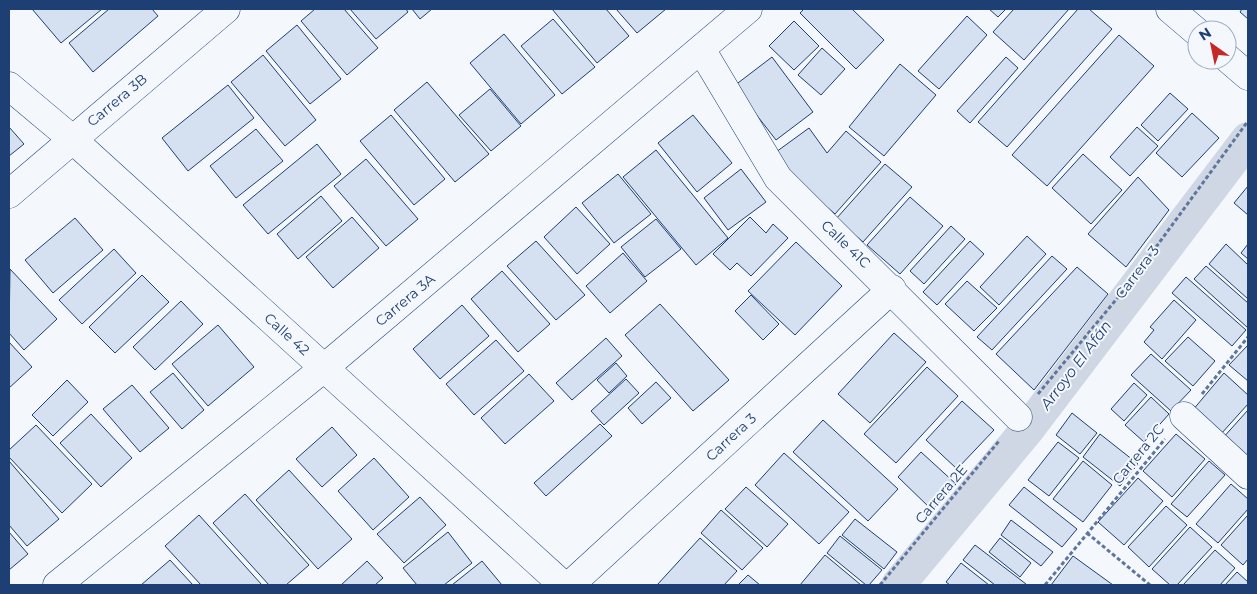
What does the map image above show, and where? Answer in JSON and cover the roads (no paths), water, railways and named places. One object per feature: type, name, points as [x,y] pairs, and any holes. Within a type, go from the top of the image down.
[{"type":"street","name":"Carrera 3B","points":[[9,194],[71,138],[226,9]]},
{"type":"street","name":"Carrera 3A","points":[[57,585],[324,368],[748,9]]},
{"type":"street","points":[[1170,9],[1187,23]]},
{"type":"street","name":"Calle 41C","points":[[701,49],[778,178],[892,288],[1018,417]]},
{"type":"street","points":[[1237,67],[1248,76]]},
{"type":"street","name":"Calle 42","points":[[9,86],[71,138],[563,585]]},
{"type":"street","name":"Carrera 3","points":[[570,585],[892,288]]},
{"type":"street","points":[[1184,416],[1248,476]]},
{"type":"waterway","name":"Arroyo El Afán","points":[[898,585],[1027,430],[1248,139]]}]
